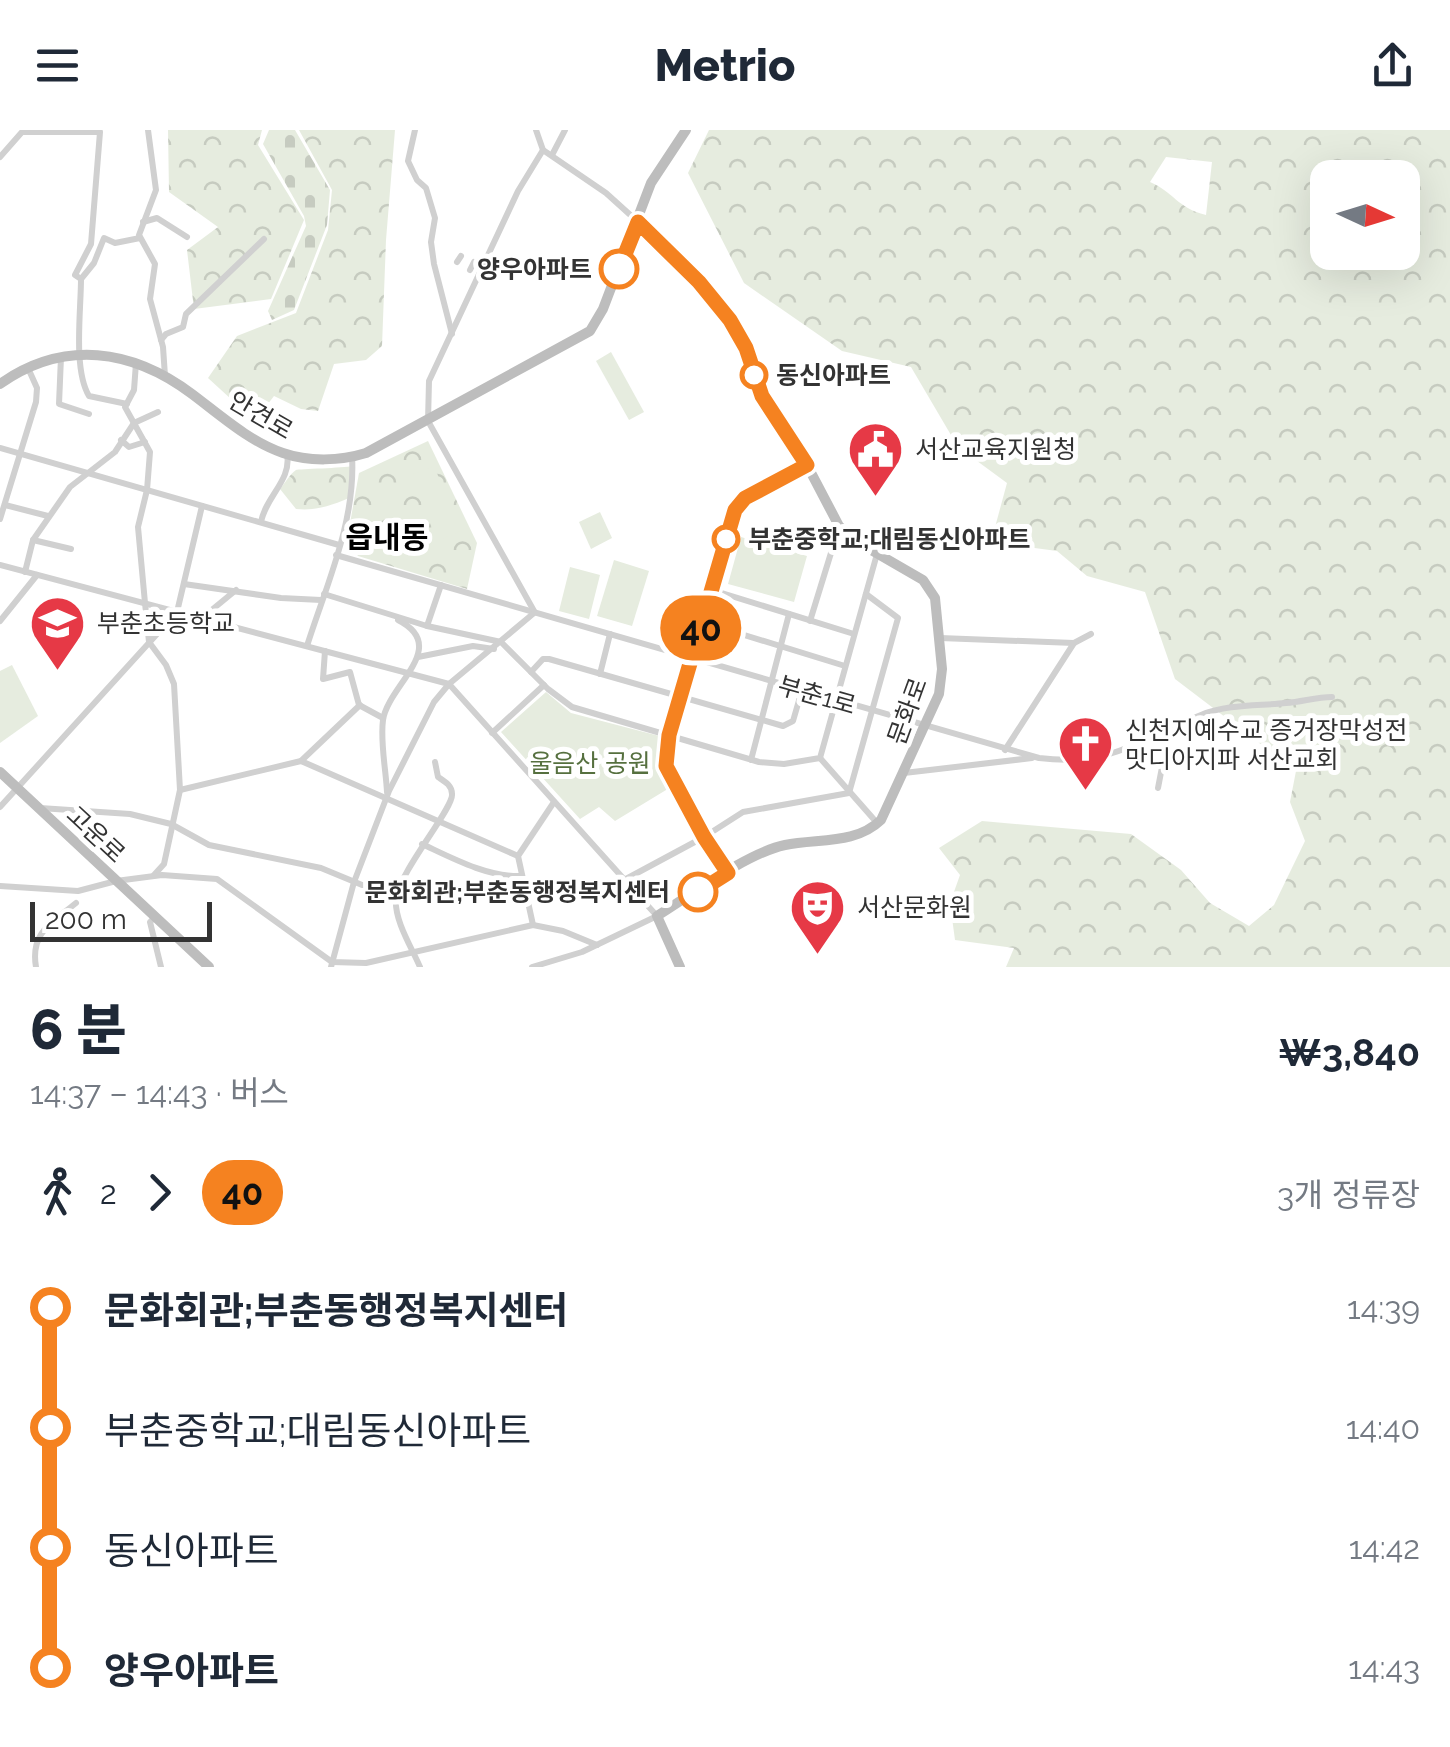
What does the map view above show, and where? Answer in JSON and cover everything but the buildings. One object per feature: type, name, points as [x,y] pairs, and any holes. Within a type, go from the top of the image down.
[{"type":"street","points":[[148,130],[156,190],[140,238],[155,264],[150,299],[165,376]]},
{"type":"street","points":[[416,130],[408,162],[426,188],[435,218],[431,242],[434,264],[452,336]]},
{"type":"street","points":[[536,130],[543,150],[610,196],[638,222]]},
{"type":"street","points":[[552,156],[566,130]]},
{"type":"street","name":"안견로","points":[[0,384],[28,366],[60,356],[136,363],[165,376],[251,436],[288,454],[321,459],[374,450],[590,330],[604,309],[651,184],[686,130]]},
{"type":"street","points":[[0,157],[22,132],[100,132],[91,244],[76,275],[81,279]]},
{"type":"street","points":[[332,964],[354,882],[387,796],[434,702],[449,684],[534,612],[428,421],[428,384],[518,191],[543,150]]},
{"type":"street","points":[[142,223],[157,218],[187,237]]},
{"type":"street","name":"문화로","points":[[638,222],[699,282],[730,320],[746,348],[762,396],[807,465],[839,526],[929,586],[936,601],[941,686],[926,727],[878,824]]},
{"type":"street","points":[[127,404],[89,396],[84,388],[80,355],[81,279],[94,263],[104,238],[115,244],[140,238]]},
{"type":"street","points":[[160,341],[183,327],[186,314],[264,239]]},
{"type":"street","points":[[60,356],[59,404],[89,414]]},
{"type":"street","points":[[136,363],[134,390],[124,407],[150,452],[147,490],[138,527],[144,603],[149,642],[166,664],[174,684],[180,790],[164,864],[153,876]]},
{"type":"street","points":[[0,520],[36,398],[36,384],[28,366]]},
{"type":"street","points":[[25,572],[33,540],[70,487],[115,452],[134,423],[158,412]]},
{"type":"street","points":[[122,440],[129,448],[144,442]]},
{"type":"street","points":[[0,448],[340,544]]},
{"type":"street","points":[[261,522],[265,504],[288,474],[288,454]]},
{"type":"street","points":[[307,646],[340,544],[352,490],[352,456]]},
{"type":"street","points":[[728,873],[666,766],[669,735],[733,514],[740,502],[807,465]]},
{"type":"street","points":[[4,501],[48,516]]},
{"type":"street","points":[[0,807],[177,612],[202,506]]},
{"type":"street","points":[[810,621],[839,526]]},
{"type":"street","points":[[33,540],[70,549]]},
{"type":"street","points":[[820,758],[877,554]]},
{"type":"street","name":"부춘1로","points":[[336,555],[1038,758]]},
{"type":"street","points":[[0,565],[449,684],[657,916],[680,967]]},
{"type":"street","points":[[0,621],[37,575]]},
{"type":"street","points":[[184,584],[281,598],[323,597],[502,642],[572,707],[751,760],[776,764],[820,758]]},
{"type":"street","points":[[427,626],[441,585]]},
{"type":"street","points":[[202,618],[237,589]]},
{"type":"street","points":[[712,590],[854,634]]},
{"type":"street","points":[[849,793],[898,617],[866,594]]},
{"type":"street","points":[[383,613],[416,633],[420,646],[383,718],[387,796]]},
{"type":"street","points":[[751,760],[789,614]]},
{"type":"street","points":[[702,622],[845,666]]},
{"type":"street","points":[[600,674],[610,634]]},
{"type":"street","points":[[940,638],[1074,642],[1090,634]]},
{"type":"street","points":[[1005,750],[1074,642]]},
{"type":"street","points":[[418,656],[473,646],[494,648]]},
{"type":"street","points":[[325,651],[323,679],[350,672],[360,705],[383,718]]},
{"type":"street","points":[[531,672],[548,658],[783,726],[790,724],[802,690]]},
{"type":"street","points":[[492,733],[544,685]]},
{"type":"street","points":[[904,773],[1038,758],[1103,757],[1208,712],[1332,698]]},
{"type":"street","points":[[180,790],[301,761],[360,705]]},
{"type":"street","points":[[1158,788],[1169,730]]},
{"type":"street","points":[[532,967],[598,946],[774,848],[850,837],[878,824],[820,758]]},
{"type":"street","points":[[301,761],[518,856]]},
{"type":"street","points":[[420,967],[396,900],[422,844],[450,806],[453,795],[448,784],[438,777],[435,762]]},
{"type":"street","name":"고운로","points":[[0,772],[116,880],[152,919],[208,967]]},
{"type":"street","points":[[624,880],[743,812],[849,793]]},
{"type":"street","points":[[533,925],[518,856],[554,802]]},
{"type":"street","points":[[39,808],[130,814],[172,824],[209,845],[321,868],[396,900]]},
{"type":"street","points":[[422,844],[468,866],[509,877],[521,876]]},
{"type":"street","points":[[88,888],[96,881],[99,864]]},
{"type":"street","points":[[0,886],[88,888],[153,876],[216,879],[332,964],[366,963],[414,954],[533,925],[562,931],[598,946]]},
{"type":"street","points":[[36,967],[33,950],[40,933],[76,903]]},
{"type":"street","points":[[152,919],[161,967]]},
{"type":"green space","points":[[168,130],[262,130],[258,145],[304,220],[271,299],[194,309],[187,250],[218,227],[169,192]]},
{"type":"green space","points":[[269,130],[295,130],[330,190],[327,225],[294,310],[272,320],[268,311],[306,226],[263,144]]},
{"type":"green space","points":[[299,130],[395,130],[382,346],[366,360],[334,364],[318,411],[301,409],[274,396],[255,421],[208,378],[237,336],[296,313],[328,230],[332,190]]},
{"type":"green space","points":[[709,130],[1450,130],[1450,967],[1006,967],[1014,948],[955,940],[950,903],[960,875],[939,848],[982,821],[1131,834],[1181,870],[1210,903],[1249,926],[1274,905],[1305,841],[1290,802],[1296,771],[1175,679],[1145,592],[1087,576],[1057,551],[991,542],[1007,483],[958,447],[911,367],[842,351],[744,283],[688,173]],"holes":[[[1166,157],[1212,162],[1206,215],[1188,208],[1150,182]]]},
{"type":"green space","points":[[611,352],[644,412],[629,420],[596,361]]},
{"type":"green space","points":[[428,441],[477,543],[467,589],[358,556],[347,540],[359,473]]},
{"type":"green space","points":[[353,466],[349,498],[329,506],[296,509],[280,489],[296,470]]},
{"type":"green space","points":[[434,466],[461,531],[437,541],[411,475]]},
{"type":"green space","points":[[600,512],[612,538],[591,549],[579,522]]},
{"type":"green space","points":[[741,537],[807,556],[794,602],[728,584]]},
{"type":"green space","points":[[614,560],[649,571],[632,626],[597,616]]},
{"type":"green space","points":[[570,567],[600,575],[589,619],[559,611]]},
{"type":"green space","points":[[12,665],[38,716],[0,743],[0,671]]},
{"type":"green space","name":"울음산 공원","points":[[546,692],[571,713],[667,738],[665,763],[671,787],[615,821],[599,807],[580,819],[501,732]]},
{"type":"bus line","name":"40","points":[[619,269],[638,222],[699,282],[730,320],[746,348],[762,396],[807,465],[745,498],[735,510],[669,735],[666,766],[728,873],[698,892]]},
{"type":"place","name":"양우아파트","points":[[619,269]]},
{"type":"place","name":"동신아파트","points":[[754,375]]},
{"type":"place","name":"서산교육지원청","points":[[876,498]]},
{"type":"place","name":"부춘중학교;대림동신아파트","points":[[726,539]]},
{"type":"place","name":"부춘초등학교","points":[[58,672]]},
{"type":"place","name":"신천지예수교 증거장막성전 맛디아지파 서산교회","points":[[1086,793]]},
{"type":"place","name":"문화회관;부춘동행정복지센터","points":[[698,892]]},
{"type":"place","name":"서산문화원","points":[[818,956]]},
{"type":"district","name":"읍내동","points":[[387,538]]}]
